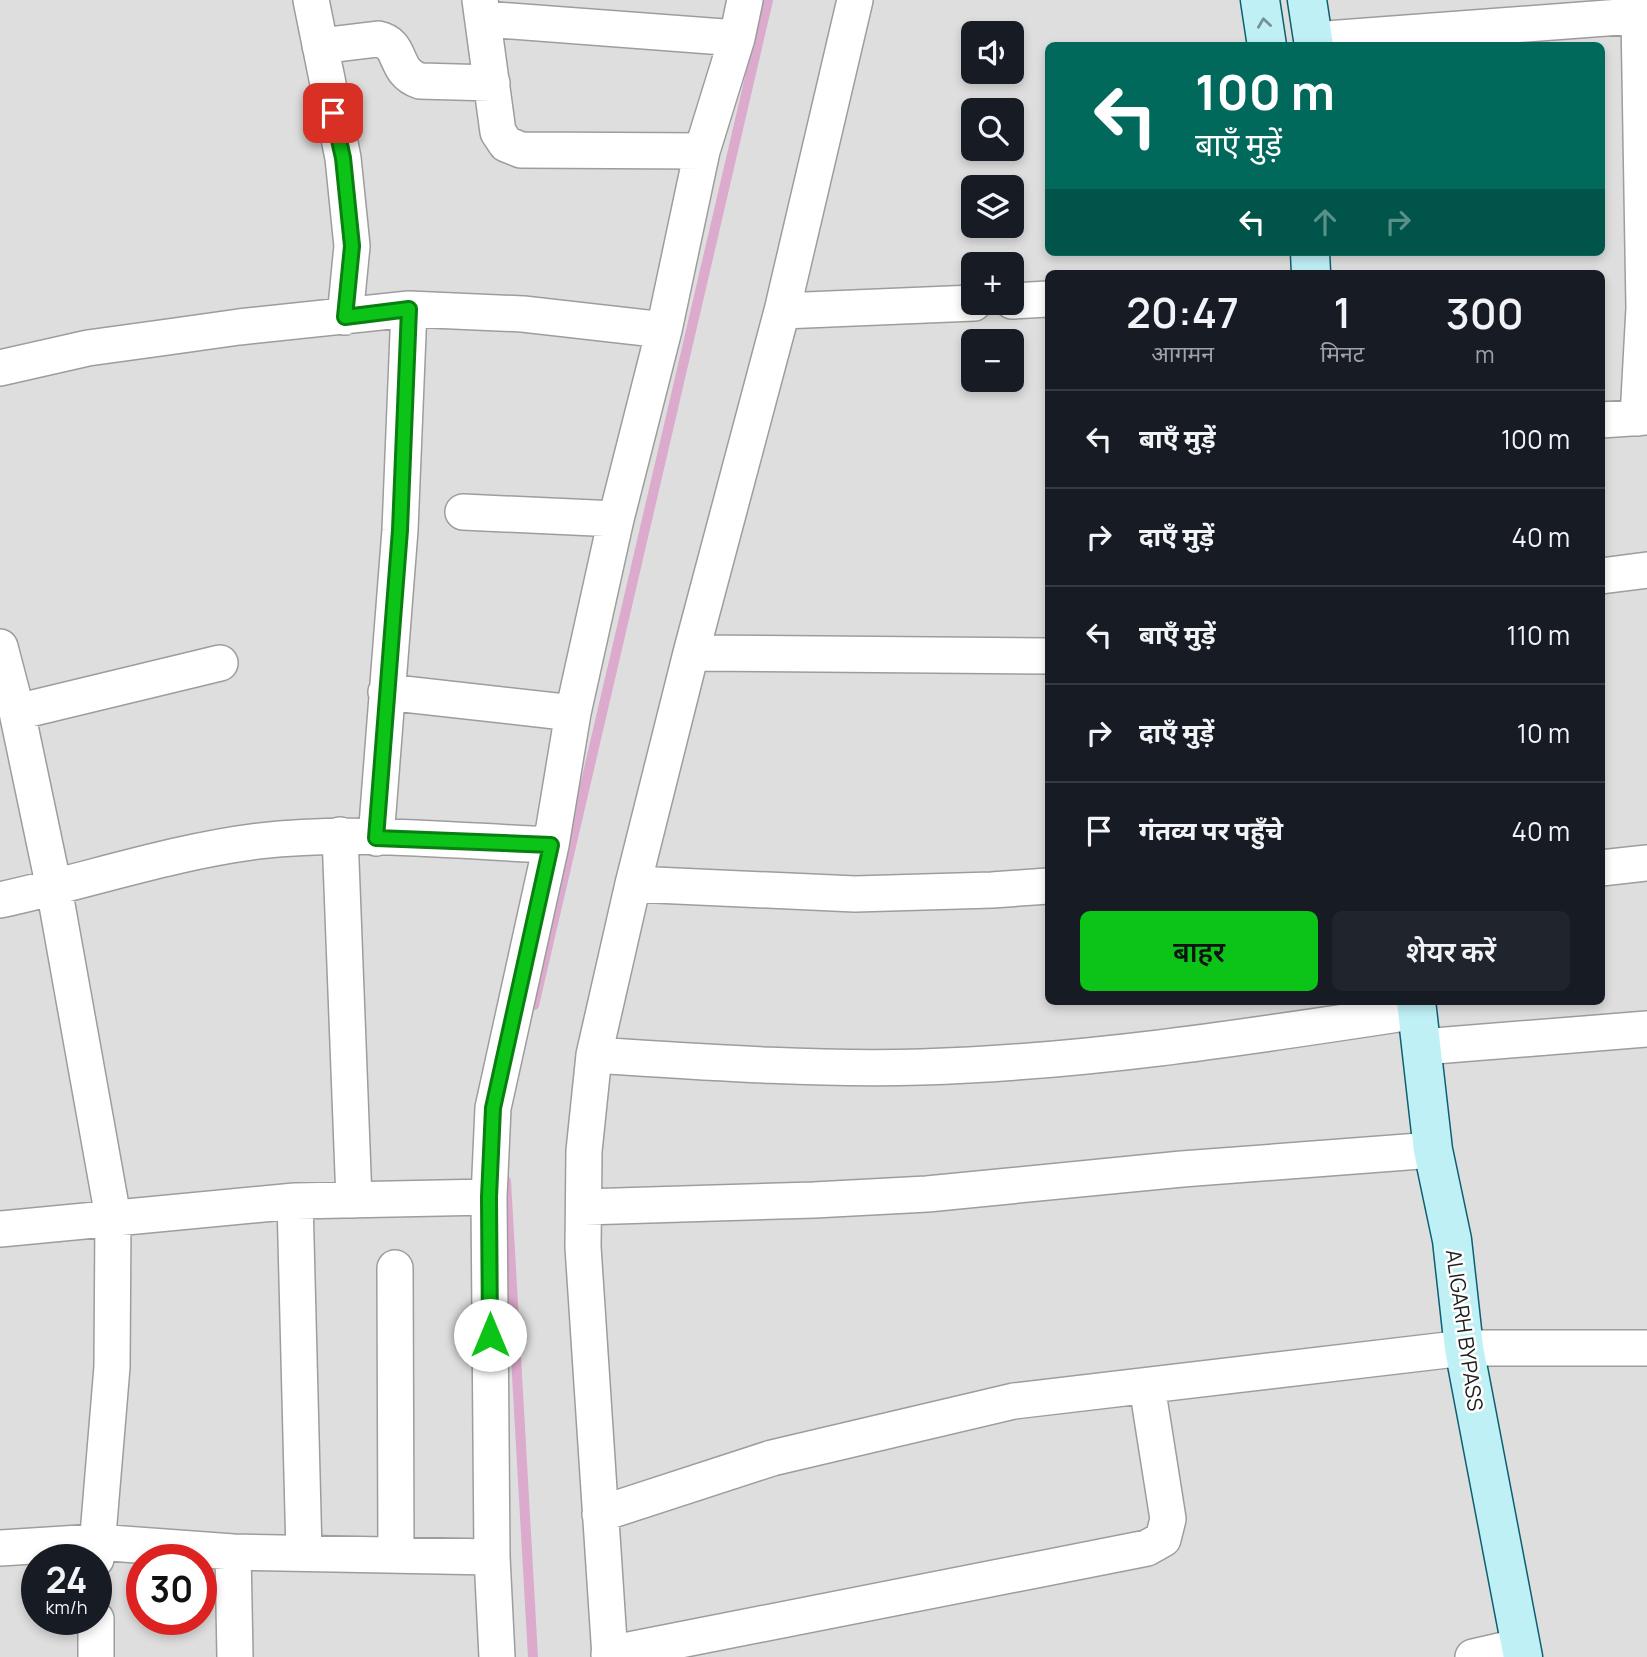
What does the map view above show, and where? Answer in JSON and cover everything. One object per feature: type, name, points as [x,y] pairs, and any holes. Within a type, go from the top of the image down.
[{"type":"main road","points":[[1260,0],[1266,42]]},
{"type":"main road","points":[[1307,0],[1313,42]]},
{"type":"main road","name":"ALIGARH BYPASS","points":[[1418,1020],[1433,1150],[1452,1240],[1464,1348],[1522,1652]]},
{"type":"street","points":[[311,0],[343,158],[352,246],[345,317]]},
{"type":"street","points":[[497,1657],[492,1557],[489,1197],[493,1108],[551,845],[573,713],[616,519],[664,330],[702,151],[737,38],[745,0]]},
{"type":"street","points":[[855,0],[782,312],[691,653],[633,884],[594,1055],[584,1151],[583,1247],[610,1655],[1147,1548],[1163,1539],[1168,1519],[1147,1386]]},
{"type":"street","points":[[702,151],[521,150],[506,144],[498,132],[482,10],[737,38]]},
{"type":"street","points":[[1325,42],[1643,15],[1642,417],[1605,420]]},
{"type":"street","points":[[320,46],[387,40],[393,46],[409,78],[420,81],[492,83]]},
{"type":"street","points":[[1024,300],[1045,299]]},
{"type":"street","points":[[782,312],[961,304]]},
{"type":"street","points":[[0,368],[88,348],[239,327],[409,309],[523,314],[664,330]]},
{"type":"street","points":[[376,838],[400,530],[409,309]]},
{"type":"street","points":[[463,512],[616,519]]},
{"type":"street","points":[[1605,575],[1647,570]]},
{"type":"street","points":[[0,647],[17,712],[54,888],[113,1217],[112,1367],[97,1544]]},
{"type":"street","points":[[691,653],[1045,656]]},
{"type":"street","points":[[17,712],[220,663]]},
{"type":"street","points":[[386,692],[573,713]]},
{"type":"street","points":[[0,900],[179,854],[259,841],[340,835],[551,845]]},
{"type":"street","points":[[340,835],[354,1200]]},
{"type":"street","points":[[1605,868],[1647,863]]},
{"type":"street","points":[[633,884],[855,894],[1045,886]]},
{"type":"street","points":[[594,1055],[789,1068],[923,1067],[1078,1058],[1418,1020],[1647,1029]]},
{"type":"street","points":[[584,1207],[927,1194],[1182,1169],[1433,1150]]},
{"type":"street","points":[[0,1228],[295,1201],[489,1197]]},
{"type":"street","points":[[295,1201],[304,1553]]},
{"type":"street","points":[[395,1268],[396,1555]]},
{"type":"street","points":[[600,1514],[772,1458],[1014,1401],[1464,1348],[1647,1348]]},
{"type":"street","points":[[0,1548],[21,1549]]},
{"type":"street","points":[[112,1551],[492,1557]]},
{"type":"street","points":[[233,1552],[235,1657]]},
{"type":"street","points":[[96,1635],[96,1657]]},
{"type":"street","points":[[1473,1657],[1522,1652]]},
{"type":"shaded area","points":[[0,0],[1647,0],[1647,1657],[0,1657]]},
{"type":"waterway","points":[[534,1005],[768,0]]},
{"type":"waterway","points":[[506,1181],[533,1657]]},
{"type":"route","points":[[333,113],[343,158],[352,246],[345,317],[409,309],[400,530],[376,838],[551,845],[493,1108],[489,1197],[490,1335]]}]
